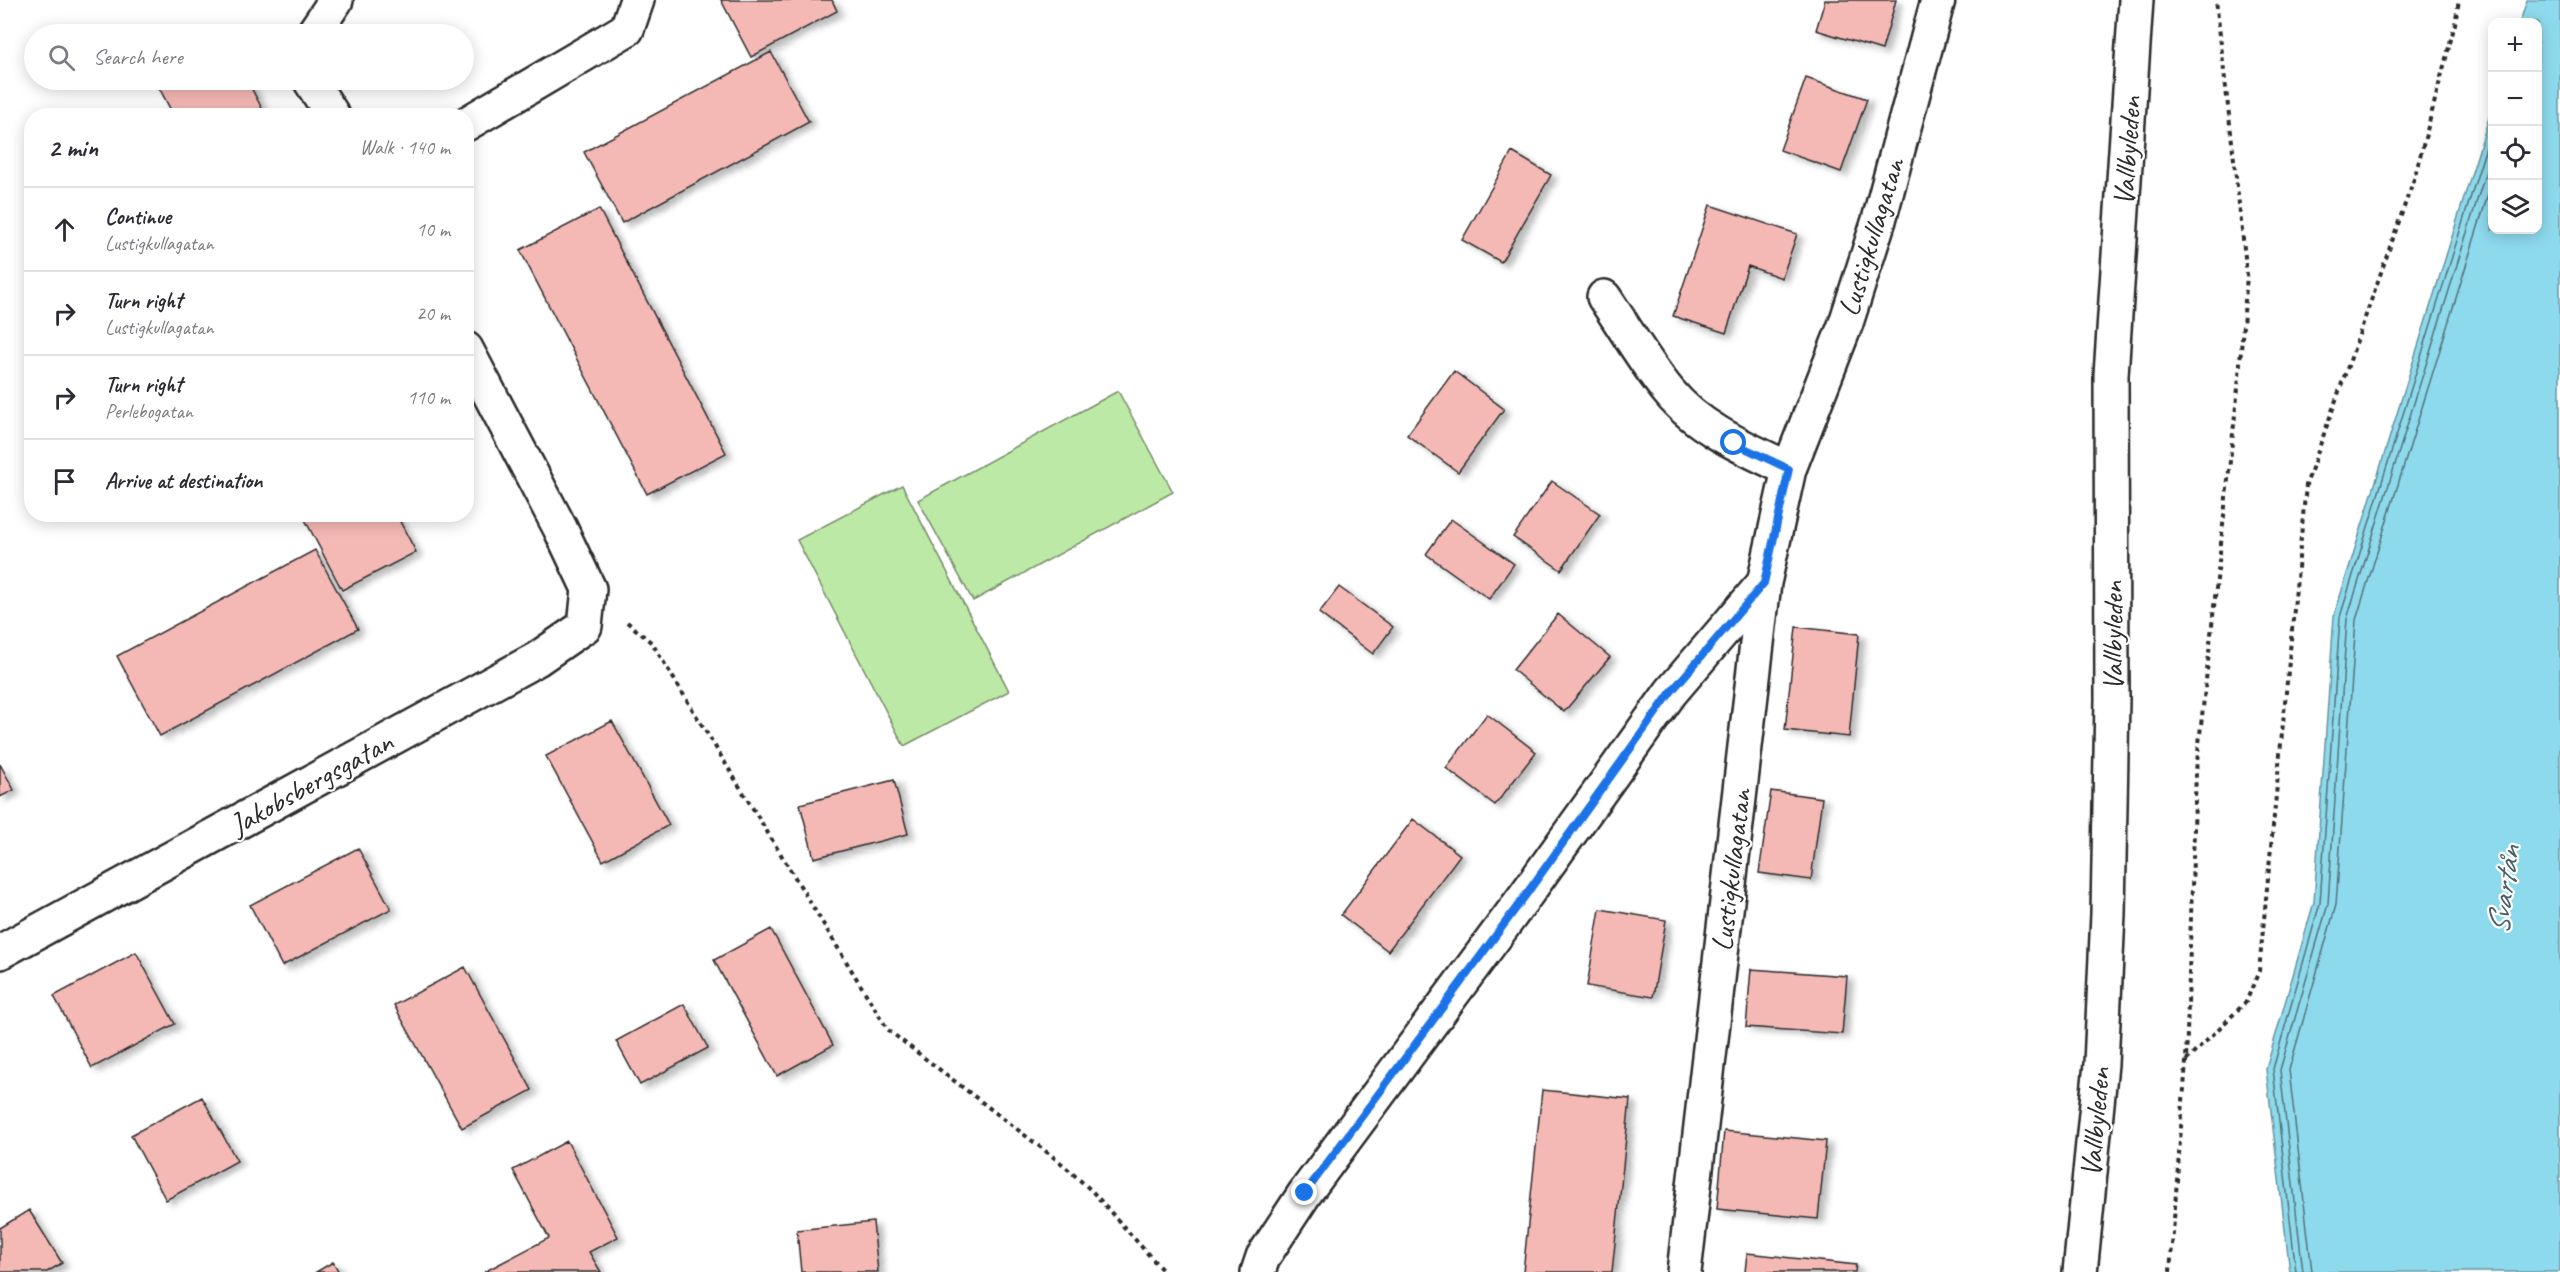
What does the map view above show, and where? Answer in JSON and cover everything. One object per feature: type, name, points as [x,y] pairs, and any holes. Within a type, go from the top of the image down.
[{"type":"street","points":[[320,24],[336,0]]},
{"type":"street","points":[[474,119],[627,29],[637,0]]},
{"type":"street","name":"Lustigkullagatan","points":[[1684,1272],[1764,583],[1789,469],[1846,323],[1880,220],[1938,0]]},
{"type":"street","name":"Vallbyleden","points":[[2080,1272],[2101,1064],[2107,937],[2112,699],[2111,375],[2136,0]]},
{"type":"street","points":[[316,90],[328,108]]},
{"type":"street","points":[[1604,297],[1669,393],[1696,417],[1734,443],[1789,469]]},
{"type":"street","points":[[474,364],[590,589]]},
{"type":"street","points":[[1258,1272],[1263,1257],[1305,1193],[1525,896],[1671,692],[1764,583]]},
{"type":"street","name":"Jakobsbergsgatan","points":[[0,952],[537,659],[585,626],[590,589]]},
{"type":"path","points":[[2170,1272],[2186,1062],[2196,771],[2238,388],[2247,275],[2216,0]]},
{"type":"path","points":[[2186,1062],[2246,1002],[2259,971],[2306,485],[2415,176],[2455,24],[2459,0]]},
{"type":"path","points":[[590,589],[652,643],[888,1030],[1061,1163],[1092,1191],[1164,1272]]},
{"type":"green space","points":[[1118,391],[1173,492],[973,601],[918,500]]},
{"type":"green space","points":[[902,485],[1009,691],[904,746],[797,540]]},
{"type":"water","name":"Svartån","points":[[2527,0],[2560,0],[2560,1272],[2290,1272],[2266,1069],[2314,902],[2334,616],[2488,121],[2488,234],[2542,234],[2542,18],[2521,18]]},
{"type":"building","points":[[721,0],[832,0],[837,11],[751,57]]},
{"type":"building","points":[[1825,0],[1896,0],[1882,50],[1816,30]]},
{"type":"building","points":[[771,52],[809,122],[622,223],[584,152]]},
{"type":"building","points":[[1806,78],[1867,99],[1841,172],[1780,150]]},
{"type":"building","points":[[160,90],[252,90],[262,108],[170,108]]},
{"type":"building","points":[[1512,152],[1551,175],[1501,262],[1462,240]]},
{"type":"building","points":[[1710,205],[1797,234],[1782,278],[1748,266],[1726,333],[1673,316]]},
{"type":"building","points":[[599,209],[726,453],[647,494],[520,250]]},
{"type":"building","points":[[1454,371],[1504,409],[1458,472],[1407,435]]},
{"type":"building","points":[[1552,481],[1600,514],[1561,570],[1513,537]]},
{"type":"building","points":[[1451,519],[1514,564],[1489,599],[1426,554]]},
{"type":"building","points":[[306,522],[400,522],[416,552],[342,590]]},
{"type":"building","points":[[315,550],[358,629],[160,736],[117,656]]},
{"type":"building","points":[[1339,587],[1393,627],[1373,654],[1319,613]]},
{"type":"building","points":[[1558,614],[1610,657],[1564,712],[1513,670]]},
{"type":"building","points":[[1796,627],[1859,634],[1849,737],[1785,730]]},
{"type":"building","points":[[1487,714],[1536,752],[1495,805],[1446,768]]},
{"type":"building","points":[[612,721],[669,825],[603,861],[546,756]]},
{"type":"building","points":[[0,764],[14,790],[0,797]]},
{"type":"building","points":[[894,780],[908,834],[814,858],[800,804]]},
{"type":"building","points":[[1771,791],[1822,798],[1811,880],[1759,873]]},
{"type":"building","points":[[1413,819],[1460,855],[1388,951],[1341,915]]},
{"type":"building","points":[[358,848],[391,909],[282,966],[250,905]]},
{"type":"building","points":[[1600,909],[1666,920],[1653,997],[1587,986]]},
{"type":"building","points":[[771,929],[833,1045],[777,1076],[714,960]]},
{"type":"building","points":[[136,952],[175,1024],[92,1068],[54,996]]},
{"type":"building","points":[[465,967],[532,1090],[462,1128],[394,1005]]},
{"type":"building","points":[[1751,969],[1847,976],[1842,1034],[1746,1027]]},
{"type":"building","points":[[684,1004],[708,1048],[640,1085],[616,1041]]},
{"type":"building","points":[[1542,1090],[1630,1099],[1612,1272],[1523,1272]]},
{"type":"building","points":[[202,1097],[237,1161],[166,1200],[131,1135]]},
{"type":"building","points":[[1724,1131],[1826,1141],[1818,1219],[1717,1209]]},
{"type":"building","points":[[567,1141],[618,1237],[589,1252],[601,1272],[484,1272],[549,1238],[513,1170]]},
{"type":"building","points":[[29,1210],[62,1263],[47,1272],[0,1272],[0,1228]]},
{"type":"building","points":[[873,1222],[878,1272],[801,1272],[797,1230]]},
{"type":"building","points":[[1747,1253],[1856,1265],[1855,1272],[1745,1272]]},
{"type":"building","points":[[333,1262],[339,1272],[316,1272]]},
{"type":"route","points":[[1305,1193],[1525,896],[1671,692],[1764,583],[1789,469],[1734,443]]}]
